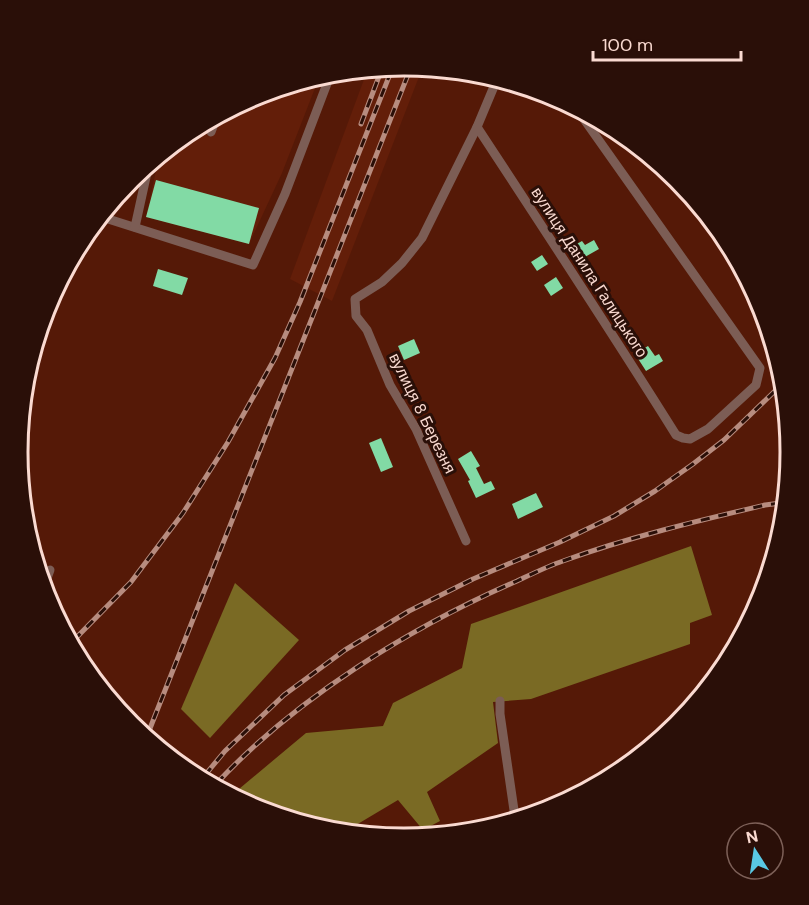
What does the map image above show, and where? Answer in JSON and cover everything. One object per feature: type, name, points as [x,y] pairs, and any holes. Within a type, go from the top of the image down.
[{"type":"street","points":[[110,219],[253,265],[285,194],[327,85]]},
{"type":"street","points":[[477,127],[494,87]]},
{"type":"street","name":"вулиця Данила Галицького","points":[[477,127],[676,435],[690,439],[708,429],[756,385],[760,368],[587,124]]},
{"type":"street","name":"вулиця 8 Березня","points":[[466,541],[416,429],[390,385],[367,330],[356,316],[355,299],[382,282],[402,263],[422,238],[477,127]]},
{"type":"street","points":[[135,227],[145,181]]},
{"type":"street","points":[[48,574],[50,570]]},
{"type":"street","points":[[500,701],[514,812]]},
{"type":"shaded area","points":[[419,77],[332,301],[290,279],[364,79]]},
{"type":"shaded area","points":[[315,87],[282,173],[249,244],[146,217],[156,171],[176,154],[238,115],[284,96]]},
{"type":"shaded area","points":[[691,546],[712,615],[690,623],[690,644],[531,699],[493,702],[498,743],[427,792],[440,821],[427,828],[421,828],[398,800],[356,825],[307,816],[238,790],[306,733],[383,726],[393,703],[462,668],[471,624]]},
{"type":"shaded area","points":[[235,583],[299,640],[210,738],[181,709]]},
{"type":"building","points":[[156,180],[259,208],[249,244],[146,217]]},
{"type":"building","points":[[594,240],[599,249],[576,262],[568,249],[582,241],[585,245]]},
{"type":"building","points":[[542,255],[548,264],[537,271],[531,262]]},
{"type":"building","points":[[158,269],[188,278],[182,295],[153,286]]},
{"type":"building","points":[[556,277],[563,288],[551,296],[544,285]]},
{"type":"building","points":[[414,339],[420,353],[404,360],[398,346]]},
{"type":"building","points":[[648,346],[655,356],[659,354],[663,361],[646,371],[635,354]]},
{"type":"building","points":[[381,438],[393,467],[381,472],[369,443]]},
{"type":"building","points":[[471,451],[480,466],[476,468],[484,484],[491,481],[495,489],[476,498],[468,481],[470,480],[458,459]]},
{"type":"building","points":[[536,493],[543,507],[518,519],[512,504]]},
{"type":"railway","points":[[150,728],[407,76]]},
{"type":"railway","points":[[361,124],[379,77]]},
{"type":"railway","points":[[77,637],[131,582],[183,513],[228,442],[275,358],[300,302],[389,77]]},
{"type":"railway","points":[[207,772],[225,751],[284,695],[345,650],[409,611],[473,579],[614,516],[655,491],[724,440],[775,391]]},
{"type":"railway","points":[[220,780],[282,722],[357,667],[477,599],[552,565],[613,544],[714,517],[777,504]]}]
